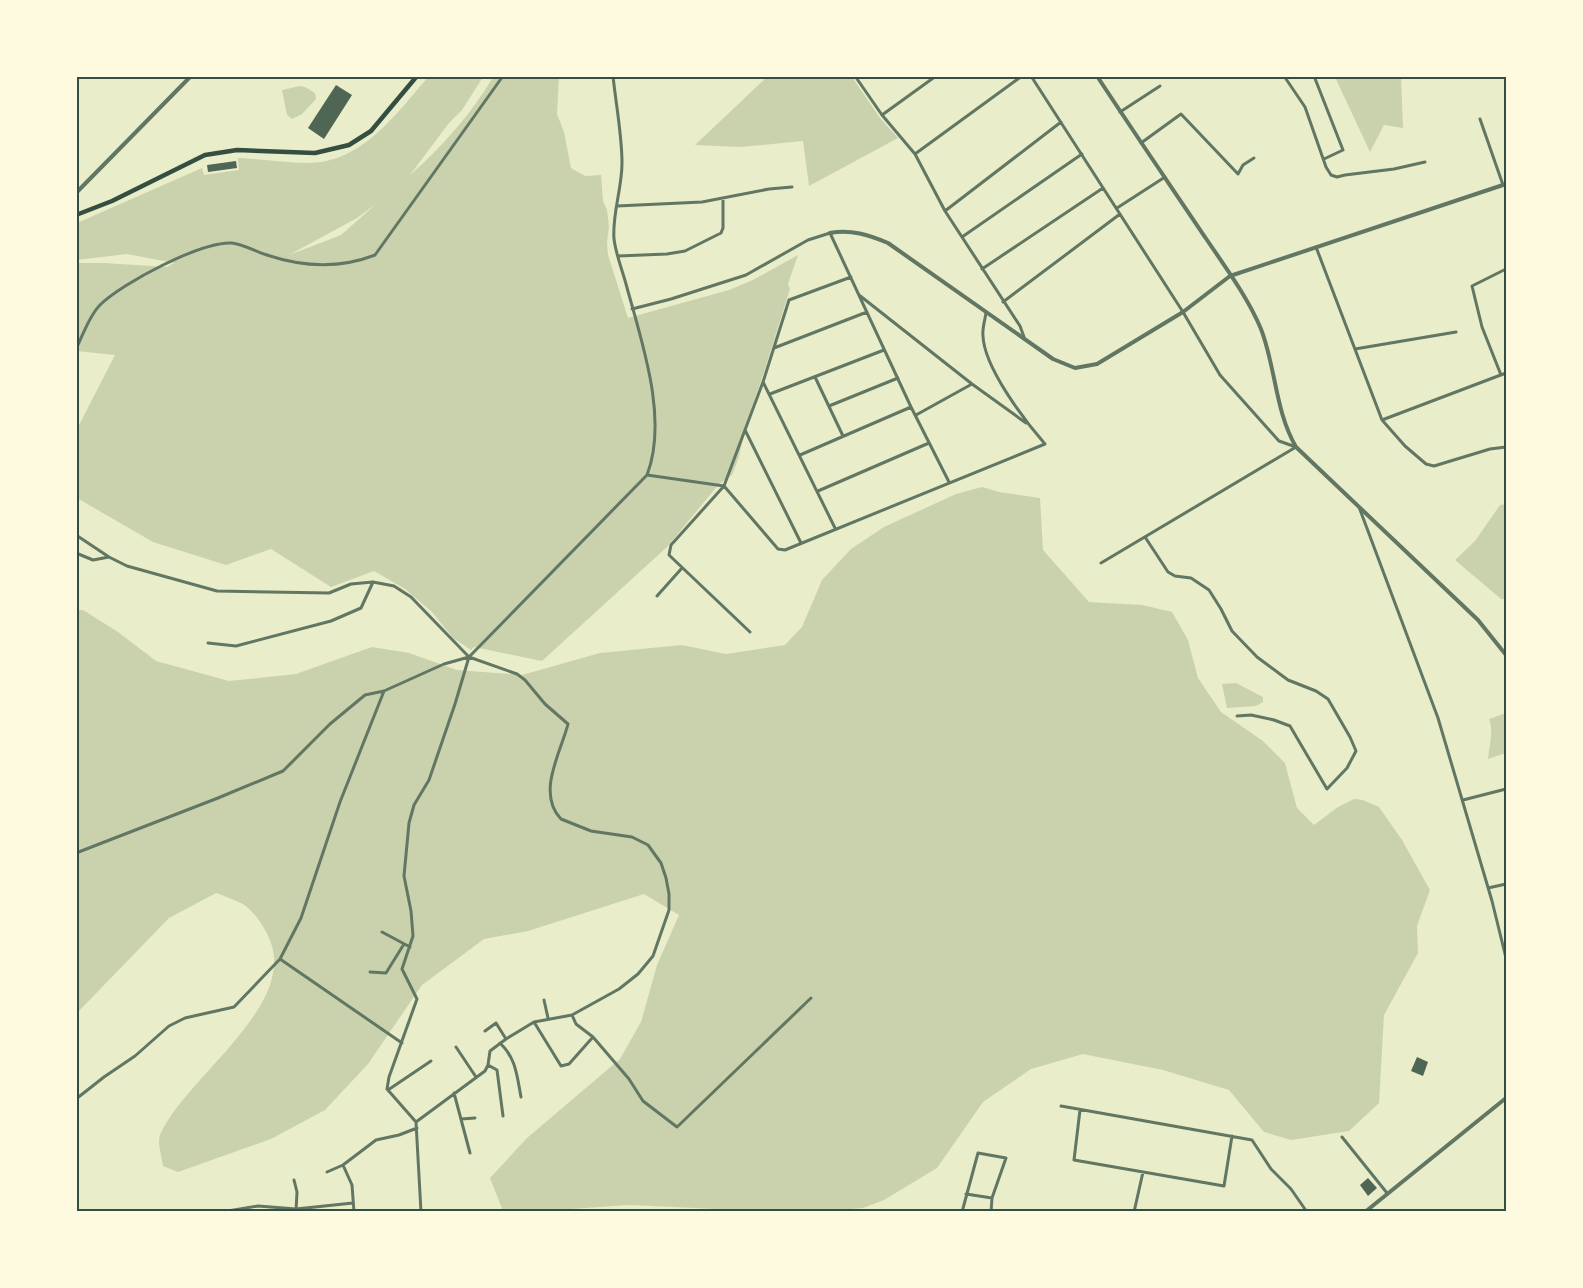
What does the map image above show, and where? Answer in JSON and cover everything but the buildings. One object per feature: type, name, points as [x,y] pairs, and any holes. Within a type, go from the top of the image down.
[{"type":"main road","points":[[76,215],[112,201],[205,155],[237,150],[315,153],[350,145],[370,131],[417,76]]},
{"type":"street","points":[[76,193],[190,76]]},
{"type":"street","points":[[76,350],[98,307],[112,294],[175,259],[217,243],[234,243],[273,257],[318,266],[360,261],[375,255],[503,76]]},
{"type":"street","points":[[421,1212],[416,1122],[388,1090],[389,1077],[417,999],[402,969],[413,936],[404,876],[409,823],[414,805],[429,780],[469,657],[647,475],[655,449],[655,427],[644,351],[618,256],[613,221],[622,162],[613,76]]},
{"type":"street","points":[[855,76],[882,115],[915,154],[945,211],[1020,326],[1024,337]]},
{"type":"street","points":[[882,115],[936,76]]},
{"type":"street","points":[[915,154],[1022,76]]},
{"type":"street","points":[[1031,76],[1183,312],[1220,375],[1279,441],[1296,447]]},
{"type":"street","points":[[1284,76],[1305,106],[1331,175],[1337,177],[1425,162]]},
{"type":"street","points":[[1314,76],[1343,150],[1324,159]]},
{"type":"street","points":[[1097,77],[1230,276],[1261,328],[1287,432],[1296,447],[1312,465],[1478,620],[1506,655]]},
{"type":"street","points":[[1120,112],[1160,86]]},
{"type":"street","points":[[1141,143],[1181,114],[1238,174],[1243,165],[1254,158]]},
{"type":"street","points":[[632,309],[746,275],[808,240],[830,232],[845,231],[868,235],[888,243],[1053,359],[1076,368],[1097,364],[1183,312],[1230,276],[1505,184],[1480,119]]},
{"type":"street","points":[[945,211],[1062,122]]},
{"type":"street","points":[[962,237],[1082,154]]},
{"type":"street","points":[[1117,208],[1165,177]]},
{"type":"street","points":[[617,206],[702,202],[792,187]]},
{"type":"street","points":[[982,269],[1103,188]]},
{"type":"street","points":[[618,256],[686,251],[721,233],[723,198]]},
{"type":"street","points":[[1003,302],[1120,214]]},
{"type":"street","points":[[830,232],[911,407],[949,482]]},
{"type":"street","points":[[1316,246],[1382,420],[1405,446],[1426,464],[1434,466],[1490,449],[1506,447]]},
{"type":"street","points":[[1501,375],[1482,327],[1472,286],[1506,269]]},
{"type":"street","points":[[750,632],[669,555],[671,545],[724,486],[763,382],[789,300],[852,276]]},
{"type":"street","points":[[858,295],[1027,424]]},
{"type":"street","points":[[774,348],[867,312]]},
{"type":"street","points":[[647,475],[724,486],[778,549],[785,550],[1045,444],[1027,424],[988,360],[983,335],[986,312]]},
{"type":"street","points":[[1355,350],[1456,332]]},
{"type":"street","points":[[770,394],[884,350]]},
{"type":"street","points":[[1382,420],[1506,373]]},
{"type":"street","points":[[815,377],[843,436]]},
{"type":"street","points":[[829,406],[898,378]]},
{"type":"street","points":[[763,382],[835,528]]},
{"type":"street","points":[[915,415],[972,384]]},
{"type":"street","points":[[800,455],[911,407]]},
{"type":"street","points":[[745,430],[801,543]]},
{"type":"street","points":[[817,491],[929,443]]},
{"type":"street","points":[[1101,563],[1296,447]]},
{"type":"street","points":[[1358,506],[1438,718],[1506,958]]},
{"type":"street","points":[[76,535],[127,566],[217,591],[329,593],[351,584],[373,582],[394,586],[411,597],[469,657],[517,674],[545,704],[568,724],[553,771],[549,796],[557,815],[561,819],[591,831],[632,837],[648,845],[661,863],[669,894],[669,910],[653,956],[638,974],[619,989],[572,1016],[534,1022],[506,1039],[490,1051],[488,1065],[484,1071],[416,1122]]},
{"type":"street","points":[[1145,537],[1168,573],[1191,578],[1209,590],[1232,632],[1257,657],[1288,680],[1316,691],[1328,699],[1356,751],[1347,768],[1327,789],[1290,726],[1251,715],[1237,716]]},
{"type":"street","points":[[76,553],[93,560],[109,557]]},
{"type":"street","points":[[657,596],[682,568]]},
{"type":"street","points":[[208,643],[236,646],[331,621],[361,608],[373,582]]},
{"type":"street","points":[[76,853],[283,771],[330,724],[365,695],[384,691],[444,664],[469,657]]},
{"type":"street","points":[[76,1099],[135,1056],[170,1026],[185,1018],[234,1007],[280,959],[301,918],[340,802],[384,691]]},
{"type":"street","points":[[1463,800],[1506,789]]},
{"type":"street","points":[[1488,888],[1506,884]]},
{"type":"street","points":[[382,932],[410,947]]},
{"type":"street","points":[[370,972],[386,973],[404,944]]},
{"type":"street","points":[[280,959],[402,1043]]},
{"type":"street","points":[[572,1016],[576,1024],[593,1037],[629,1079],[643,1101],[677,1127],[812,998]]},
{"type":"street","points":[[544,1000],[548,1018]]},
{"type":"street","points":[[534,1022],[561,1066],[569,1064],[593,1037]]},
{"type":"street","points":[[485,1031],[496,1023],[506,1039]]},
{"type":"street","points":[[500,1043],[511,1055],[516,1065],[521,1097]]},
{"type":"street","points":[[456,1047],[476,1077]]},
{"type":"street","points":[[388,1090],[431,1061]]},
{"type":"street","points":[[488,1065],[497,1070],[503,1116]]},
{"type":"street","points":[[454,1093],[470,1153]]},
{"type":"street","points":[[1365,1212],[1506,1098]]},
{"type":"street","points":[[1061,1106],[1252,1140],[1271,1169],[1291,1189],[1307,1212]]},
{"type":"street","points":[[1080,1110],[1074,1160],[1224,1186],[1232,1136]]},
{"type":"street","points":[[461,1119],[475,1118]]},
{"type":"street","points":[[327,1172],[343,1165],[376,1140],[399,1136],[417,1128]]},
{"type":"street","points":[[1342,1137],[1387,1193]]},
{"type":"street","points":[[962,1212],[978,1153],[1006,1158],[992,1198],[992,1212]]},
{"type":"street","points":[[343,1165],[352,1185],[354,1212]]},
{"type":"street","points":[[1134,1212],[1143,1172]]},
{"type":"street","points":[[294,1180],[297,1192],[296,1210]]},
{"type":"street","points":[[966,1194],[992,1198]]},
{"type":"street","points":[[222,1212],[258,1206],[296,1210],[353,1203]]},
{"type":"green space","points":[[768,76],[852,77],[880,118],[898,138],[809,186],[803,141],[741,147],[695,145]]},
{"type":"green space","points":[[428,77],[483,77],[462,110],[449,123],[410,175],[456,129],[476,104],[493,77],[559,77],[557,114],[564,132],[571,168],[585,176],[601,175],[603,201],[607,210],[609,227],[608,255],[628,318],[729,290],[753,280],[798,255],[788,284],[790,289],[745,427],[739,457],[732,475],[719,484],[667,547],[542,661],[474,647],[471,650],[453,638],[432,612],[405,589],[374,571],[331,587],[271,549],[226,565],[153,542],[77,498],[76,431],[115,355],[77,351],[77,263],[167,267],[174,263],[127,254],[77,260],[77,223],[202,168],[204,175],[239,170],[238,158],[308,163],[327,161],[345,155],[377,134]],"holes":[[[376,204],[341,235],[289,255],[357,218]]]},
{"type":"green space","points":[[1335,77],[1401,77],[1403,128],[1384,125],[1370,152]]},
{"type":"green space","points":[[300,86],[315,93],[316,99],[302,114],[292,119],[287,115],[282,90]]},
{"type":"green space","points":[[982,487],[1040,498],[1043,550],[1089,602],[1142,605],[1172,612],[1188,640],[1198,678],[1221,712],[1263,741],[1285,763],[1297,808],[1314,825],[1338,807],[1354,799],[1363,800],[1379,807],[1402,840],[1430,890],[1417,926],[1418,953],[1384,1015],[1379,1103],[1349,1131],[1291,1140],[1264,1132],[1229,1090],[1163,1070],[1083,1054],[1031,1069],[983,1102],[937,1168],[884,1200],[863,1208],[829,1211],[761,1211],[628,1205],[543,1211],[503,1211],[490,1178],[527,1138],[620,1059],[641,1022],[657,965],[679,915],[644,894],[528,931],[484,939],[422,985],[368,1064],[325,1110],[271,1139],[178,1172],[163,1166],[159,1138],[173,1113],[233,1043],[267,993],[274,968],[271,943],[263,926],[250,910],[241,903],[216,893],[169,918],[77,1013],[77,610],[83,610],[118,632],[156,661],[229,681],[296,674],[372,647],[409,653],[457,670],[522,675],[600,653],[682,645],[726,654],[785,645],[802,627],[822,580],[851,549],[884,527],[956,494]]},
{"type":"green space","points":[[1506,504],[1506,599],[1501,599],[1455,560],[1475,541],[1500,505]]},
{"type":"green space","points":[[1236,683],[1263,697],[1263,702],[1256,706],[1227,708],[1222,684]]},
{"type":"green space","points":[[1506,713],[1506,753],[1488,759],[1491,734],[1489,719]]}]
